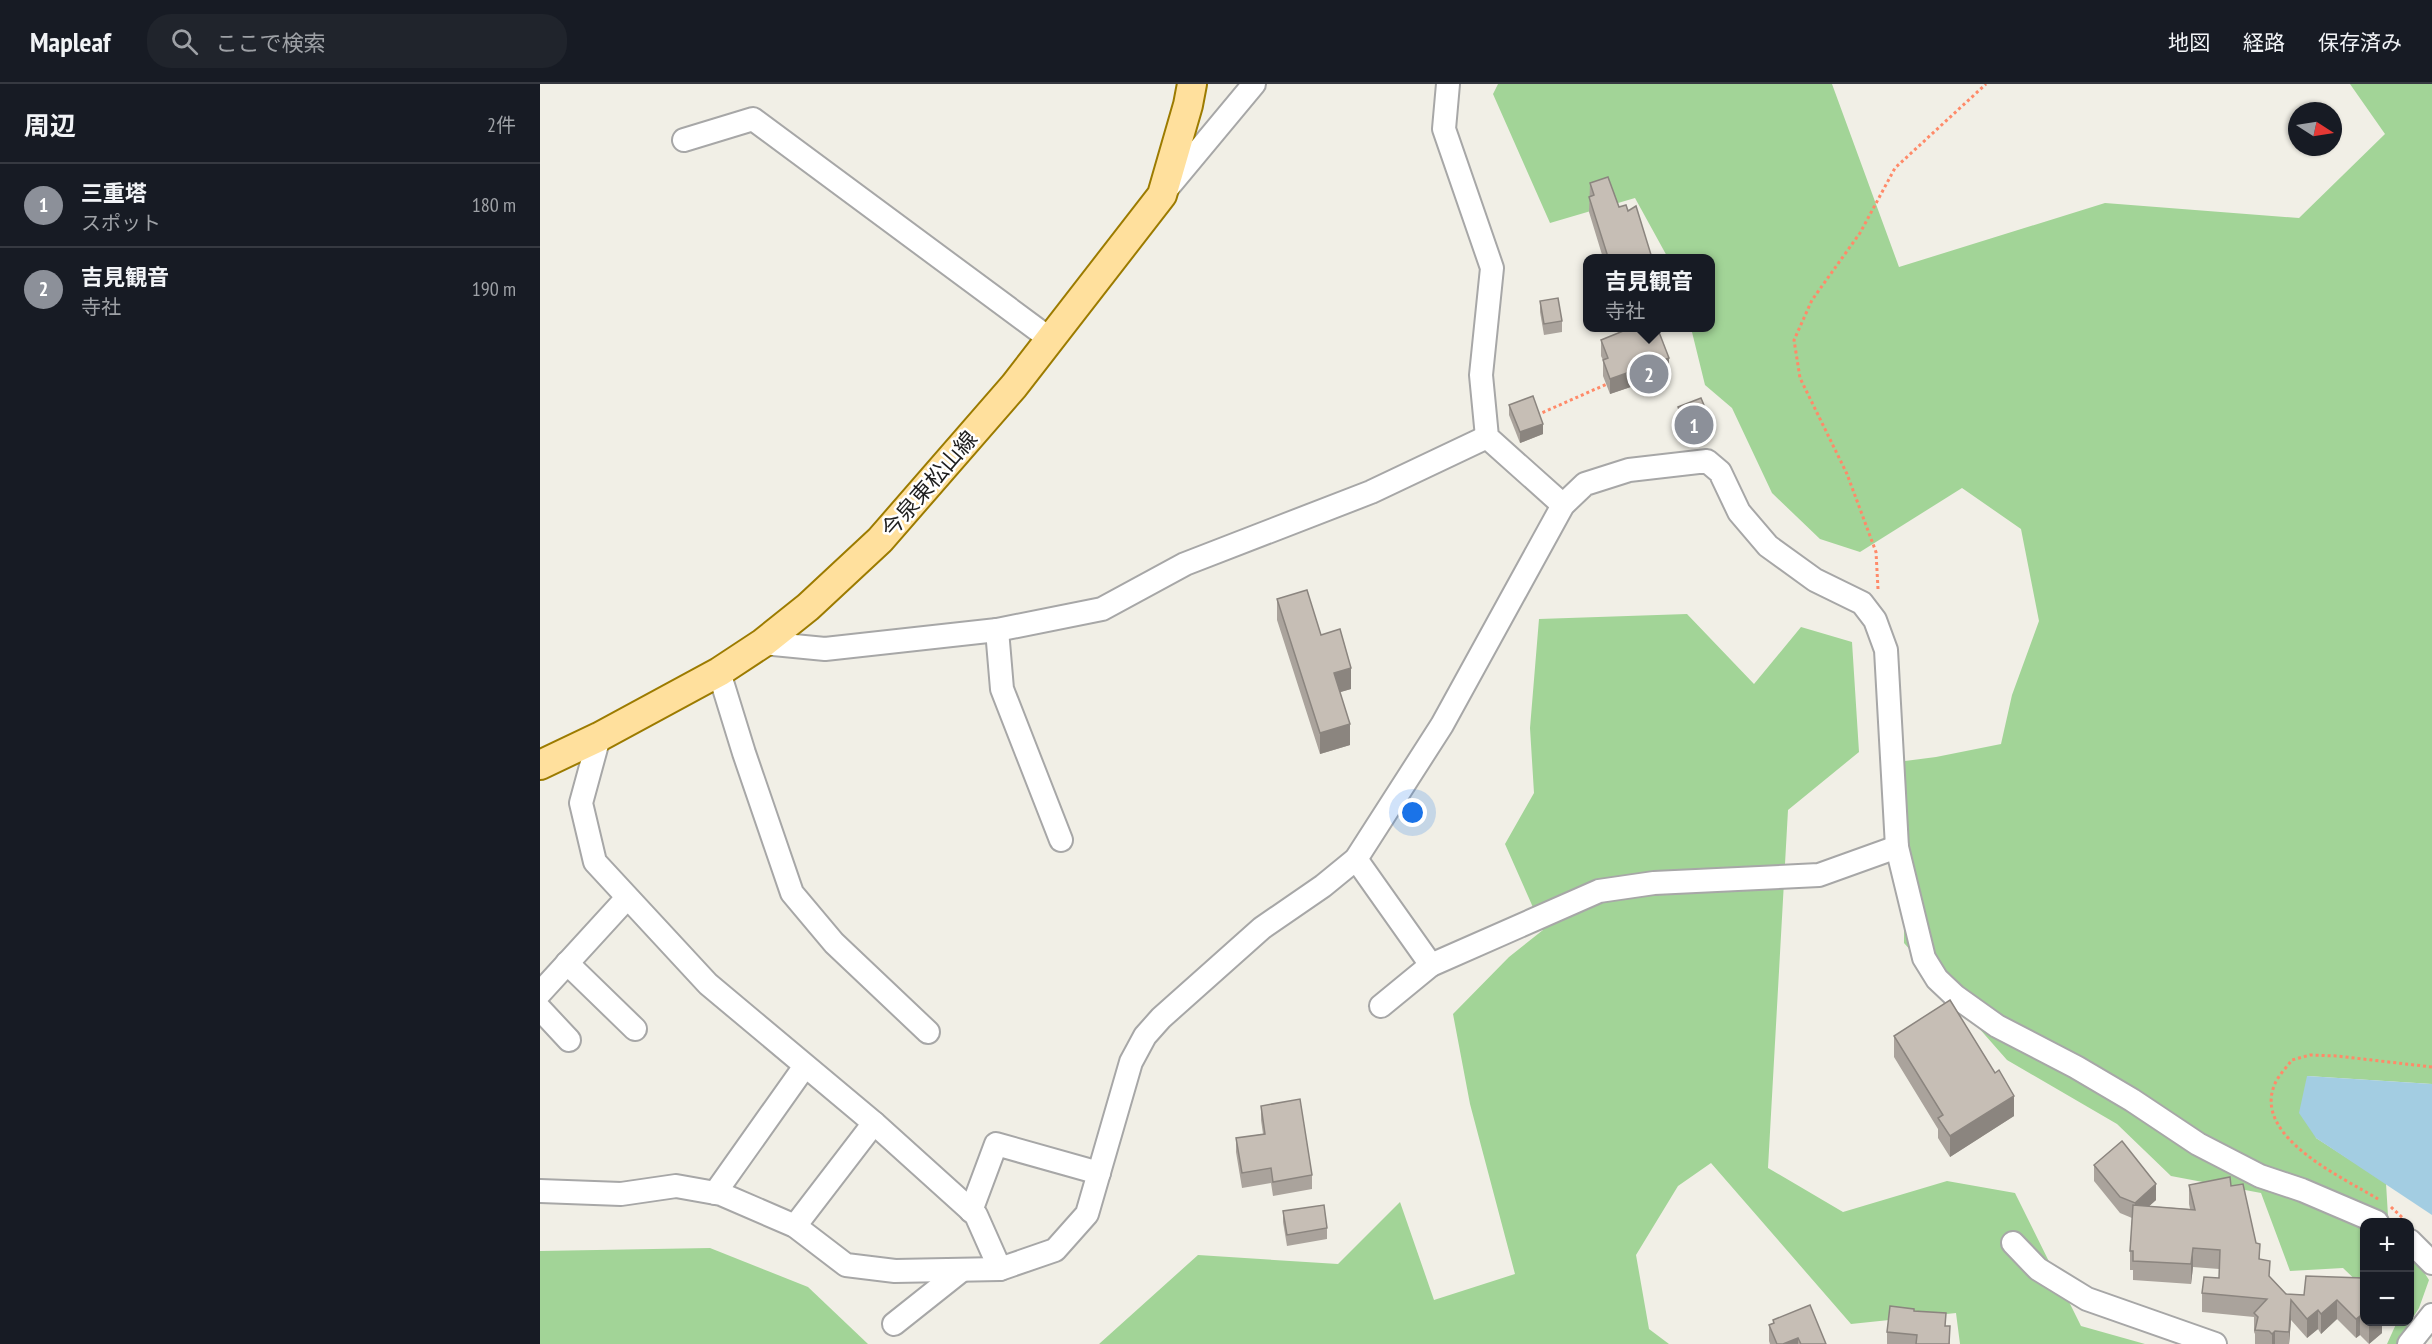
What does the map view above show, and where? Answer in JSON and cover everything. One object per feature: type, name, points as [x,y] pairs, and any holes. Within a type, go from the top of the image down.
[{"type":"main road","name":"今泉東松山線","points":[[540,765],[599,737],[719,672],[763,643],[808,607],[880,540],[1014,386],[1162,195],[1192,84]]},
{"type":"street","points":[[1162,195],[1254,84]]},
{"type":"street","points":[[1448,84],[1444,129],[1492,268],[1481,375],[1487,437],[1563,506]]},
{"type":"street","points":[[684,140],[753,119],[1050,339]]},
{"type":"street","points":[[763,643],[825,649],[997,630],[1102,609],[1185,564],[1371,492],[1487,437]]},
{"type":"street","points":[[540,1191],[621,1194],[676,1186],[715,1193],[795,1226],[846,1265],[895,1271],[1000,1269],[1055,1250],[1087,1214],[1131,1062],[1145,1036],[1161,1018],[1262,928],[1323,886],[1356,859],[1442,725],[1563,506],[1585,484],[1629,470],[1707,461],[1720,472],[1739,512],[1768,546],[1815,580],[1862,603],[1875,620],[1886,650],[1897,847],[1924,958],[1937,979],[1955,996],[1997,1026],[2076,1067],[2221,1157],[2260,1176],[2302,1190],[2368,1218]]},
{"type":"street","points":[[997,630],[1002,689],[1061,840]]},
{"type":"street","points":[[719,672],[792,893],[834,943],[928,1032]]},
{"type":"street","points":[[599,737],[581,803],[595,862],[708,984],[874,1123],[976,1215],[1000,1269]]},
{"type":"street","points":[[1382,1006],[1431,965],[1599,891],[1654,883],[1819,875],[1897,847]]},
{"type":"street","points":[[1356,859],[1431,965]]},
{"type":"street","points":[[540,993],[627,899]]},
{"type":"street","points":[[567,963],[635,1029]]},
{"type":"street","points":[[540,1009],[569,1040]]},
{"type":"street","points":[[715,1193],[805,1066]]},
{"type":"street","points":[[795,1226],[874,1123]]},
{"type":"street","points":[[971,1211],[996,1144],[1099,1173]]},
{"type":"street","points":[[2013,1243],[2038,1269],[2087,1299],[2215,1344]]},
{"type":"street","points":[[2414,1246],[2432,1263]]},
{"type":"street","points":[[894,1324],[962,1270]]},
{"type":"street","points":[[2409,1344],[2432,1315]]},
{"type":"path","points":[[1878,597],[1876,552],[1847,474],[1800,378],[1794,340],[1812,300],[1860,233],[1895,168],[1986,84]]},
{"type":"path","points":[[1530,418],[1607,384]]},
{"type":"path","points":[[2404,1218],[2397,1211],[2296,1148],[2278,1129],[2271,1103],[2274,1086],[2292,1060],[2310,1055],[2432,1067]]},
{"type":"green space","points":[[1498,84],[1832,84],[1899,267],[2105,203],[2299,218],[2385,134],[2350,84],[2432,84],[2432,1084],[2307,1076],[2316,1138],[2386,1183],[2389,1218],[2360,1218],[2360,1284],[2343,1268],[2290,1271],[2261,1193],[2171,1176],[2117,1124],[2007,1060],[1904,943],[1905,761],[2001,744],[2012,695],[2039,621],[2021,529],[1962,488],[1860,552],[1820,539],[1772,493],[1732,408],[1705,385],[1692,332],[1715,332],[1715,254],[1666,254],[1635,198],[1550,223],[1493,94]]},
{"type":"green space","points":[[1687,614],[1754,684],[1801,627],[1852,642],[1859,752],[1788,810],[1768,1168],[1843,1212],[1947,1181],[2015,1193],[2081,1326],[2145,1344],[1960,1344],[1956,1313],[1851,1324],[1711,1163],[1678,1186],[1636,1255],[1649,1329],[1669,1344],[1099,1344],[1198,1255],[1338,1264],[1400,1202],[1434,1300],[1515,1274],[1470,1104],[1453,1014],[1509,957],[1543,930],[1505,844],[1534,793],[1530,728],[1539,619]]},
{"type":"green space","points":[[710,1248],[808,1287],[868,1344],[540,1344],[540,1251]]},
{"type":"green space","points":[[2414,1256],[2429,1280],[2414,1316]]},
{"type":"green space","points":[[2395,1326],[2408,1326],[2396,1344],[2387,1344]]},
{"type":"water","points":[[2307,1076],[2432,1084],[2432,1215],[2316,1138],[2299,1113]]},
{"type":"building","points":[[1608,177],[1619,207],[1626,205],[1628,211],[1636,206],[1651,254],[1607,254],[1589,197],[1594,195],[1590,183]]},
{"type":"building","points":[[1558,298],[1562,321],[1544,324],[1540,301]]},
{"type":"building","points":[[1621,332],[1659,332],[1669,358],[1610,379],[1603,360],[1608,358],[1601,340]]},
{"type":"building","points":[[1533,396],[1543,424],[1520,432],[1509,405]]},
{"type":"building","points":[[1701,398],[1711,422],[1687,432],[1678,407]]},
{"type":"building","points":[[1307,590],[1321,635],[1340,629],[1351,668],[1334,673],[1350,724],[1320,733],[1277,599]]},
{"type":"building","points":[[1950,1000],[1995,1073],[1999,1070],[2014,1096],[1950,1136],[1938,1118],[1943,1115],[1894,1036]]},
{"type":"building","points":[[1300,1099],[1312,1175],[1273,1182],[1271,1168],[1242,1173],[1236,1138],[1265,1134],[1261,1106]]},
{"type":"building","points":[[2122,1141],[2156,1184],[2135,1203],[2120,1197],[2094,1165]]},
{"type":"building","points":[[2230,1177],[2231,1186],[2243,1184],[2256,1243],[2260,1244],[2259,1259],[2270,1261],[2269,1276],[2286,1294],[2304,1295],[2306,1276],[2360,1278],[2360,1316],[2356,1319],[2337,1300],[2321,1314],[2318,1310],[2307,1319],[2291,1300],[2289,1332],[2275,1331],[2272,1334],[2269,1331],[2255,1330],[2258,1317],[2254,1313],[2267,1299],[2202,1293],[2204,1277],[2219,1278],[2220,1250],[2193,1248],[2191,1264],[2133,1261],[2133,1251],[2130,1251],[2133,1205],[2195,1210],[2189,1185]]},
{"type":"building","points":[[1324,1205],[1327,1228],[1287,1235],[1283,1211]]},
{"type":"building","points":[[1810,1305],[1826,1344],[1801,1344],[1798,1338],[1777,1344],[1769,1325],[1774,1323],[1773,1320]]},
{"type":"building","points":[[1890,1306],[1914,1309],[1914,1311],[1946,1313],[1945,1326],[1950,1326],[1949,1344],[1916,1344],[1917,1335],[1887,1332]]},
{"type":"place","name":"吉見観音","points":[[1649,374]]},
{"type":"place","name":"三重塔","points":[[1694,425]]}]
